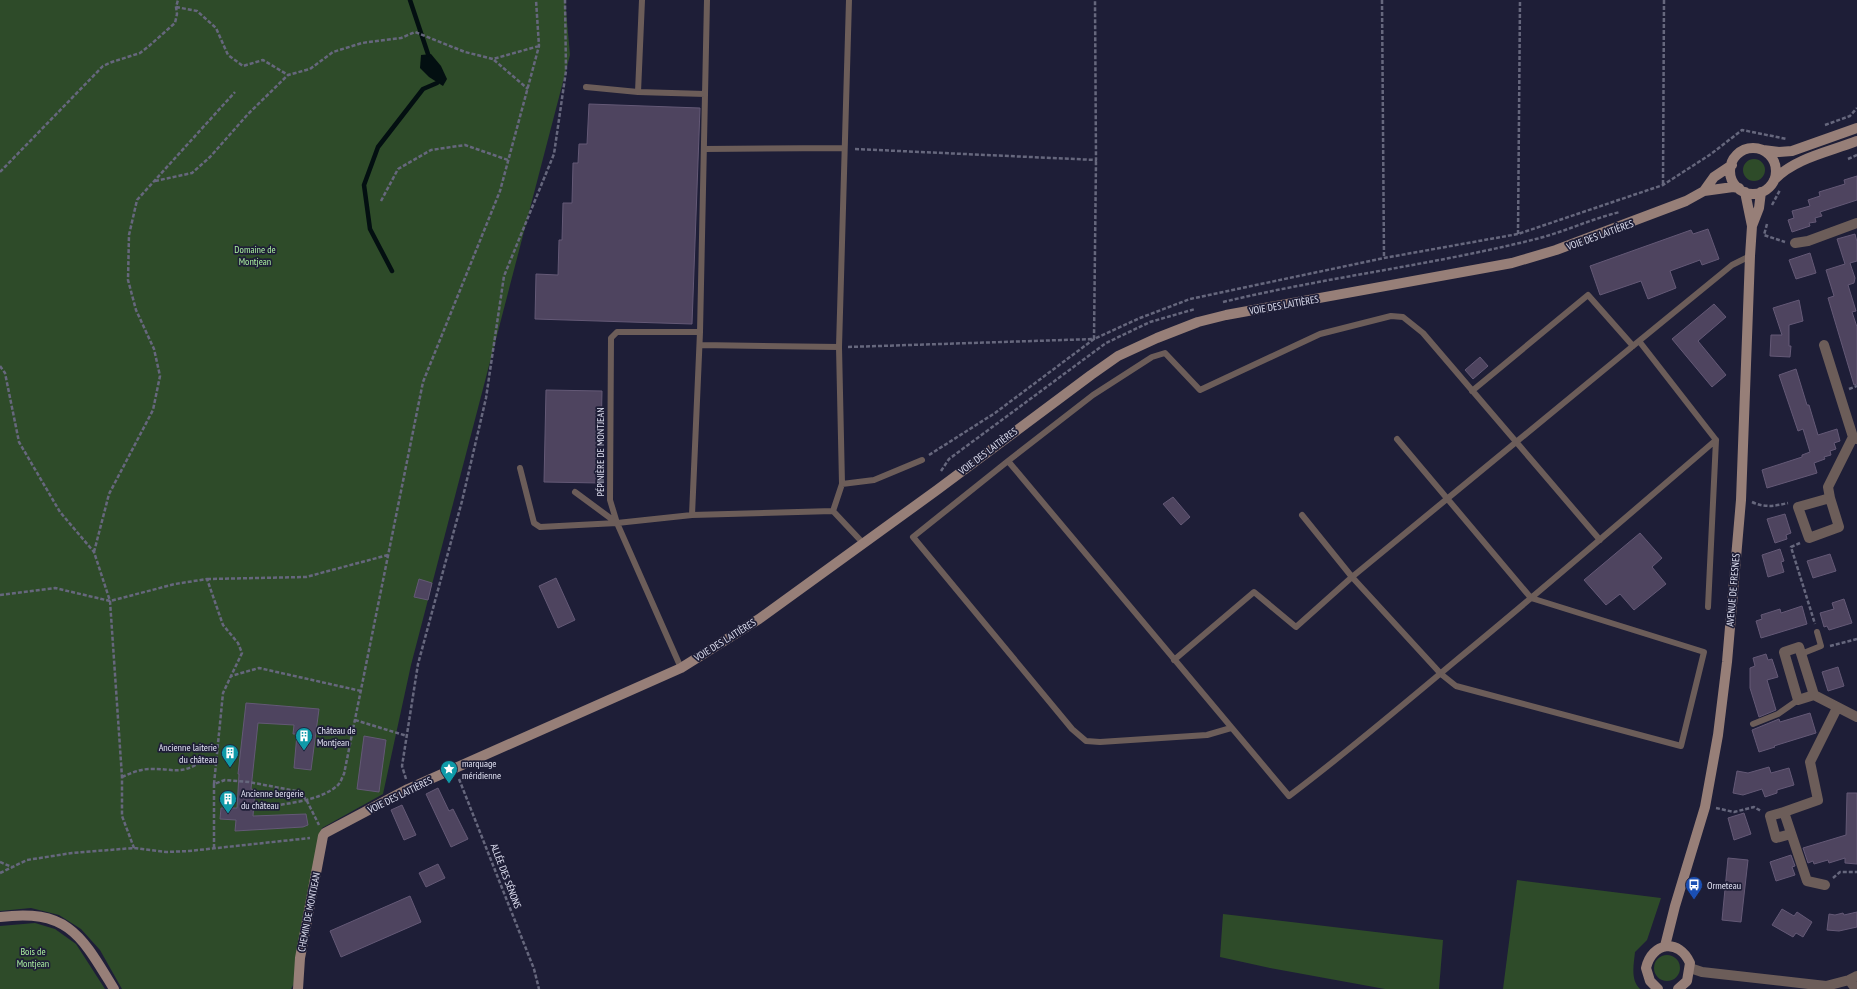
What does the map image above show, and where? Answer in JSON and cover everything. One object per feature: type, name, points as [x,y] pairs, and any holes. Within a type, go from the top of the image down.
[{"type":"street","points":[[1857,128],[1792,151],[1779,152],[1755,148],[1746,149],[1739,153],[1733,160],[1731,175],[1742,190],[1752,194],[1761,192],[1769,188],[1774,180],[1784,170],[1797,163],[1857,142]]},
{"type":"street","points":[[1763,150],[1775,163],[1776,172],[1774,180]]},
{"type":"street","name":"VOIE DES LAITIÈRES","points":[[1704,191],[1714,177],[1732,165]]},
{"type":"street","name":"VOIE DES LAITIÈRES","points":[[324,835],[408,789],[681,668],[759,619],[1118,356],[1157,338],[1198,322],[1226,316],[1512,263],[1556,250],[1643,219],[1686,201],[1704,191],[1733,187],[1742,190]]},
{"type":"street","name":"AVENUE DE FRESNES","points":[[1742,190],[1752,226]]},
{"type":"street","name":"AVENUE DE FRESNES","points":[[1666,946],[1675,906],[1706,808],[1728,662],[1741,500],[1752,226],[1759,208],[1761,192]]},
{"type":"street","points":[[1795,243],[1808,241],[1857,223]]},
{"type":"street","points":[[1824,345],[1855,438],[1828,487],[1839,527],[1809,538],[1798,507],[1830,498]]},
{"type":"street","points":[[1814,695],[1798,700],[1784,652],[1799,647],[1814,695],[1857,717]]},
{"type":"street","points":[[1791,834],[1776,838],[1770,816],[1818,800],[1810,762],[1837,708]]},
{"type":"street","points":[[1784,812],[1807,881],[1825,885]]},
{"type":"street","name":"CHEMIN DE MONTJEAN","points":[[298,989],[300,958],[324,835]]},
{"type":"street","points":[[0,917],[30,915],[56,920],[78,936],[86,945],[114,989]]},
{"type":"street","points":[[1658,989],[1650,981],[1646,968],[1652,954],[1658,949],[1666,946],[1675,948],[1685,954],[1690,963],[1687,981],[1678,989]]},
{"type":"street","points":[[1690,968],[1702,972],[1826,986],[1853,978],[1856,989]]},
{"type":"lane","points":[[638,92],[642,0]]},
{"type":"lane","points":[[692,515],[700,345],[707,0]]},
{"type":"lane","points":[[833,511],[842,484],[839,347],[844,148],[850,0]]},
{"type":"lane","points":[[586,87],[638,92],[705,94]]},
{"type":"lane","points":[[704,150],[844,148]]},
{"type":"lane","points":[[1174,660],[1254,592],[1296,627],[1352,577],[1732,265],[1750,256]]},
{"type":"lane","points":[[1472,391],[1588,295],[1633,346]]},
{"type":"lane","points":[[1231,728],[1207,735],[1100,742],[1086,741],[1072,729],[913,537],[1093,395],[1152,357],[1165,353],[1200,390],[1320,334],[1391,316],[1403,317],[1423,333],[1515,443],[1600,540]]},
{"type":"lane","name":"PÉPINIÈRE DE MONTJEAN","points":[[681,668],[616,523],[610,500],[611,338],[617,332],[700,332]]},
{"type":"lane","points":[[1639,341],[1716,440],[1708,607]]},
{"type":"lane","points":[[700,345],[839,347]]},
{"type":"lane","points":[[1302,514],[1352,577],[1441,674],[1456,686],[1682,746],[1704,652],[1531,598],[1397,439]]},
{"type":"lane","points":[[1008,461],[1289,796],[1334,762],[1441,674],[1716,440]]},
{"type":"lane","points":[[842,484],[874,480],[922,460]]},
{"type":"lane","points":[[520,468],[534,523],[540,527],[616,523],[692,515],[833,511],[863,543]]},
{"type":"lane","points":[[575,492],[616,523]]},
{"type":"lane","points":[[1801,654],[1821,646],[1817,632]]},
{"type":"lane","points":[[1753,724],[1778,714],[1798,700]]},
{"type":"path","points":[[0,172],[103,66],[140,53],[175,23],[178,0]]},
{"type":"path","points":[[263,807],[324,794],[339,784],[344,774],[423,382],[500,191],[540,46],[536,0]]},
{"type":"path","points":[[408,789],[402,766],[418,664],[462,501],[486,398],[504,276],[554,154],[566,71],[565,0]]},
{"type":"path","points":[[1094,339],[1096,160],[1095,0]]},
{"type":"path","points":[[1382,0],[1384,258]]},
{"type":"path","points":[[1518,234],[1520,0]]},
{"type":"path","points":[[1663,185],[1664,0]]},
{"type":"path","points":[[176,7],[197,11],[216,28],[228,55],[243,66],[263,60],[288,75]]},
{"type":"path","points":[[155,180],[192,173],[210,157],[248,114],[288,75],[310,69],[333,52],[362,43],[401,38],[415,32],[464,52],[493,59],[528,90]]},
{"type":"path","points":[[493,59],[540,46]]},
{"type":"path","points":[[94,552],[109,494],[153,410],[160,376],[154,349],[136,310],[128,280],[129,235],[137,200],[235,92]]},
{"type":"path","points":[[1822,126],[1850,116],[1857,108]]},
{"type":"path","points":[[922,460],[995,413],[1094,339],[1140,318],[1190,300],[1384,258],[1518,234],[1663,185],[1742,130],[1788,139]]},
{"type":"path","points":[[381,201],[398,168],[431,150],[465,145],[508,160]]},
{"type":"path","points":[[844,148],[1096,160]]},
{"type":"path","points":[[1846,159],[1857,155]]},
{"type":"path","points":[[1771,210],[1777,194],[1784,185]]},
{"type":"path","points":[[1768,222],[1764,235],[1795,243]]},
{"type":"path","points":[[839,347],[1094,339]]},
{"type":"path","points":[[0,366],[5,373],[19,442],[60,512],[94,552],[110,601],[122,777],[122,816],[134,848]]},
{"type":"path","points":[[1741,500],[1748,500],[1760,506],[1772,506],[1792,502],[1798,507]]},
{"type":"path","points":[[1809,538],[1791,547],[1817,632]]},
{"type":"path","points":[[0,595],[56,588],[110,601],[175,584],[207,579],[306,577],[388,555]]},
{"type":"path","points":[[207,579],[223,625],[238,643],[242,653],[223,693],[214,784],[214,848]]},
{"type":"path","points":[[1821,646],[1825,648],[1857,639]]},
{"type":"path","points":[[231,676],[259,668],[361,691]]},
{"type":"path","points":[[355,720],[407,736]]},
{"type":"path","points":[[122,777],[136,771],[149,769],[181,771],[190,769],[202,761],[216,764]]},
{"type":"path","name":"ALLÉE DES SÉNONS","points":[[456,769],[534,968],[539,989]]},
{"type":"path","points":[[0,873],[27,860],[72,853],[134,848],[166,852],[324,835],[306,799],[296,791],[271,785],[225,780],[214,784]]},
{"type":"path","points":[[1706,808],[1718,808],[1734,812],[1754,807],[1770,816]]},
{"type":"path","points":[[0,862],[12,867]]},
{"type":"path","points":[[1825,885],[1840,872],[1857,872]]},
{"type":"green space","name":"Domaine de Montjean","points":[[0,0],[565,0],[570,55],[411,665],[383,794],[322,828],[297,978],[291,989],[122,989],[100,950],[81,929],[59,915],[31,908],[0,911]]},
{"type":"green space","points":[[1754,159],[1762,162],[1765,170],[1762,178],[1754,181],[1746,178],[1743,170],[1746,162]]},
{"type":"green space","points":[[1517,880],[1661,898],[1647,940],[1635,952],[1634,976],[1640,989],[1503,989]]},
{"type":"green space","points":[[1223,914],[1443,940],[1439,989],[1385,989],[1270,968],[1220,957]]},
{"type":"green space","name":"Bois de Montjean","points":[[35,923],[55,929],[76,944],[105,989],[0,989],[0,926]]},
{"type":"green space","points":[[1667,955],[1676,959],[1680,968],[1676,977],[1667,981],[1658,977],[1654,968],[1658,959]]},
{"type":"shaded area","points":[[431,54],[441,66],[447,79],[443,86],[429,77],[420,68],[421,55]]},
{"type":"building","points":[[589,104],[700,108],[692,324],[535,319],[536,274],[558,275],[559,240],[562,240],[563,203],[572,203],[573,163],[578,163],[579,144],[587,144]]},
{"type":"building","points":[[1857,176],[1857,200],[1820,212],[1822,216],[1815,218],[1816,222],[1809,223],[1810,226],[1792,232],[1788,220],[1794,218],[1792,211],[1810,206],[1808,200],[1820,196],[1819,192],[1845,184],[1844,180]]},
{"type":"building","points":[[1708,229],[1719,259],[1702,265],[1700,260],[1670,271],[1676,288],[1648,299],[1641,281],[1600,295],[1590,266],[1691,230],[1693,234]]},
{"type":"building","points":[[1855,234],[1857,242],[1857,261],[1850,263],[1855,278],[1854,283],[1848,285],[1856,311],[1852,312],[1857,327],[1857,384],[1854,385],[1828,298],[1834,296],[1826,270],[1845,264],[1837,239]]},
{"type":"building","points":[[1810,253],[1816,273],[1796,279],[1789,260]]},
{"type":"building","points":[[1799,300],[1803,321],[1789,325],[1789,346],[1791,346],[1790,357],[1770,356],[1771,335],[1782,335],[1773,308]]},
{"type":"building","points":[[1714,304],[1726,317],[1698,341],[1726,375],[1712,387],[1672,339]]},
{"type":"building","points":[[1480,357],[1488,366],[1473,379],[1465,370]]},
{"type":"building","points":[[1796,369],[1818,435],[1837,429],[1840,441],[1834,443],[1836,449],[1830,451],[1831,455],[1814,463],[1817,473],[1767,488],[1762,470],[1802,457],[1802,455],[1810,452],[1803,429],[1798,431],[1779,375]]},
{"type":"building","points":[[546,390],[602,391],[600,483],[544,482]]},
{"type":"building","points":[[1173,497],[1190,517],[1181,525],[1163,504]]},
{"type":"building","points":[[1785,514],[1791,533],[1786,535],[1787,539],[1775,543],[1767,519]]},
{"type":"building","points":[[1640,533],[1662,558],[1652,567],[1666,584],[1634,610],[1620,594],[1606,605],[1584,580]]},
{"type":"building","points":[[1780,549],[1784,561],[1781,562],[1784,572],[1768,577],[1762,555]]},
{"type":"building","points":[[1830,554],[1836,571],[1813,578],[1807,561]]},
{"type":"building","points":[[556,578],[575,620],[558,628],[539,586]]},
{"type":"building","points":[[419,579],[432,583],[428,600],[414,597]]},
{"type":"building","points":[[1844,599],[1852,623],[1829,630],[1827,626],[1824,627],[1820,613],[1834,609],[1832,603]]},
{"type":"building","points":[[1802,606],[1807,624],[1761,638],[1756,621],[1762,619],[1761,615],[1780,609],[1781,613]]},
{"type":"building","points":[[1766,654],[1768,660],[1772,659],[1778,677],[1767,680],[1776,710],[1759,717],[1750,688],[1750,668],[1755,666],[1753,658]]},
{"type":"building","points":[[1838,667],[1844,686],[1828,691],[1822,672]]},
{"type":"building","name":"Château de Montjean","points":[[246,703],[319,709],[311,770],[294,768],[297,734],[293,734],[294,725],[258,723],[251,789],[255,790],[253,816],[306,814],[308,825],[303,827],[235,831],[236,820],[220,819],[221,808],[237,808],[238,774]]},
{"type":"building","points":[[1810,713],[1816,733],[1759,752],[1752,730],[1779,719],[1780,722]]},
{"type":"building","points":[[364,736],[386,740],[379,792],[357,789]]},
{"type":"building","points":[[1769,767],[1771,773],[1789,768],[1794,785],[1777,790],[1777,793],[1765,797],[1762,789],[1743,795],[1733,793],[1737,771],[1748,773]]},
{"type":"building","points":[[438,788],[449,811],[453,809],[468,839],[451,847],[426,794]]},
{"type":"building","points":[[1847,793],[1857,793],[1857,864],[1845,863],[1845,858],[1829,863],[1828,860],[1814,864],[1813,861],[1808,863],[1803,848],[1846,835]]},
{"type":"building","points":[[402,805],[416,835],[404,840],[391,810]]},
{"type":"building","points":[[1744,813],[1751,834],[1734,840],[1728,818]]},
{"type":"building","points":[[1791,855],[1795,866],[1792,867],[1795,875],[1776,881],[1770,862]]},
{"type":"building","points":[[1728,858],[1748,860],[1741,922],[1722,920]]},
{"type":"building","points":[[438,864],[445,878],[426,887],[419,873]]},
{"type":"building","points":[[410,896],[421,922],[341,957],[330,931]]},
{"type":"building","points":[[1782,909],[1794,916],[1797,912],[1812,922],[1803,937],[1796,933],[1793,937],[1772,925]]},
{"type":"building","points":[[1857,912],[1857,927],[1839,931],[1827,930],[1829,914],[1835,915],[1843,913],[1844,915]]},
{"type":"waterway","points":[[410,0],[428,54]]},
{"type":"waterway","points":[[392,271],[370,229],[364,185],[378,147],[423,89],[437,83]]},
{"type":"place","name":"Château de Montjean","points":[[304,751]]},
{"type":"place","name":"Ancienne laiterie du château","points":[[230,768]]},
{"type":"place","name":"marquage méridienne","points":[[449,784]]},
{"type":"place","name":"Ancienne bergerie du château","points":[[228,814]]},
{"type":"place","name":"Ormeteau","points":[[1694,900]]}]
